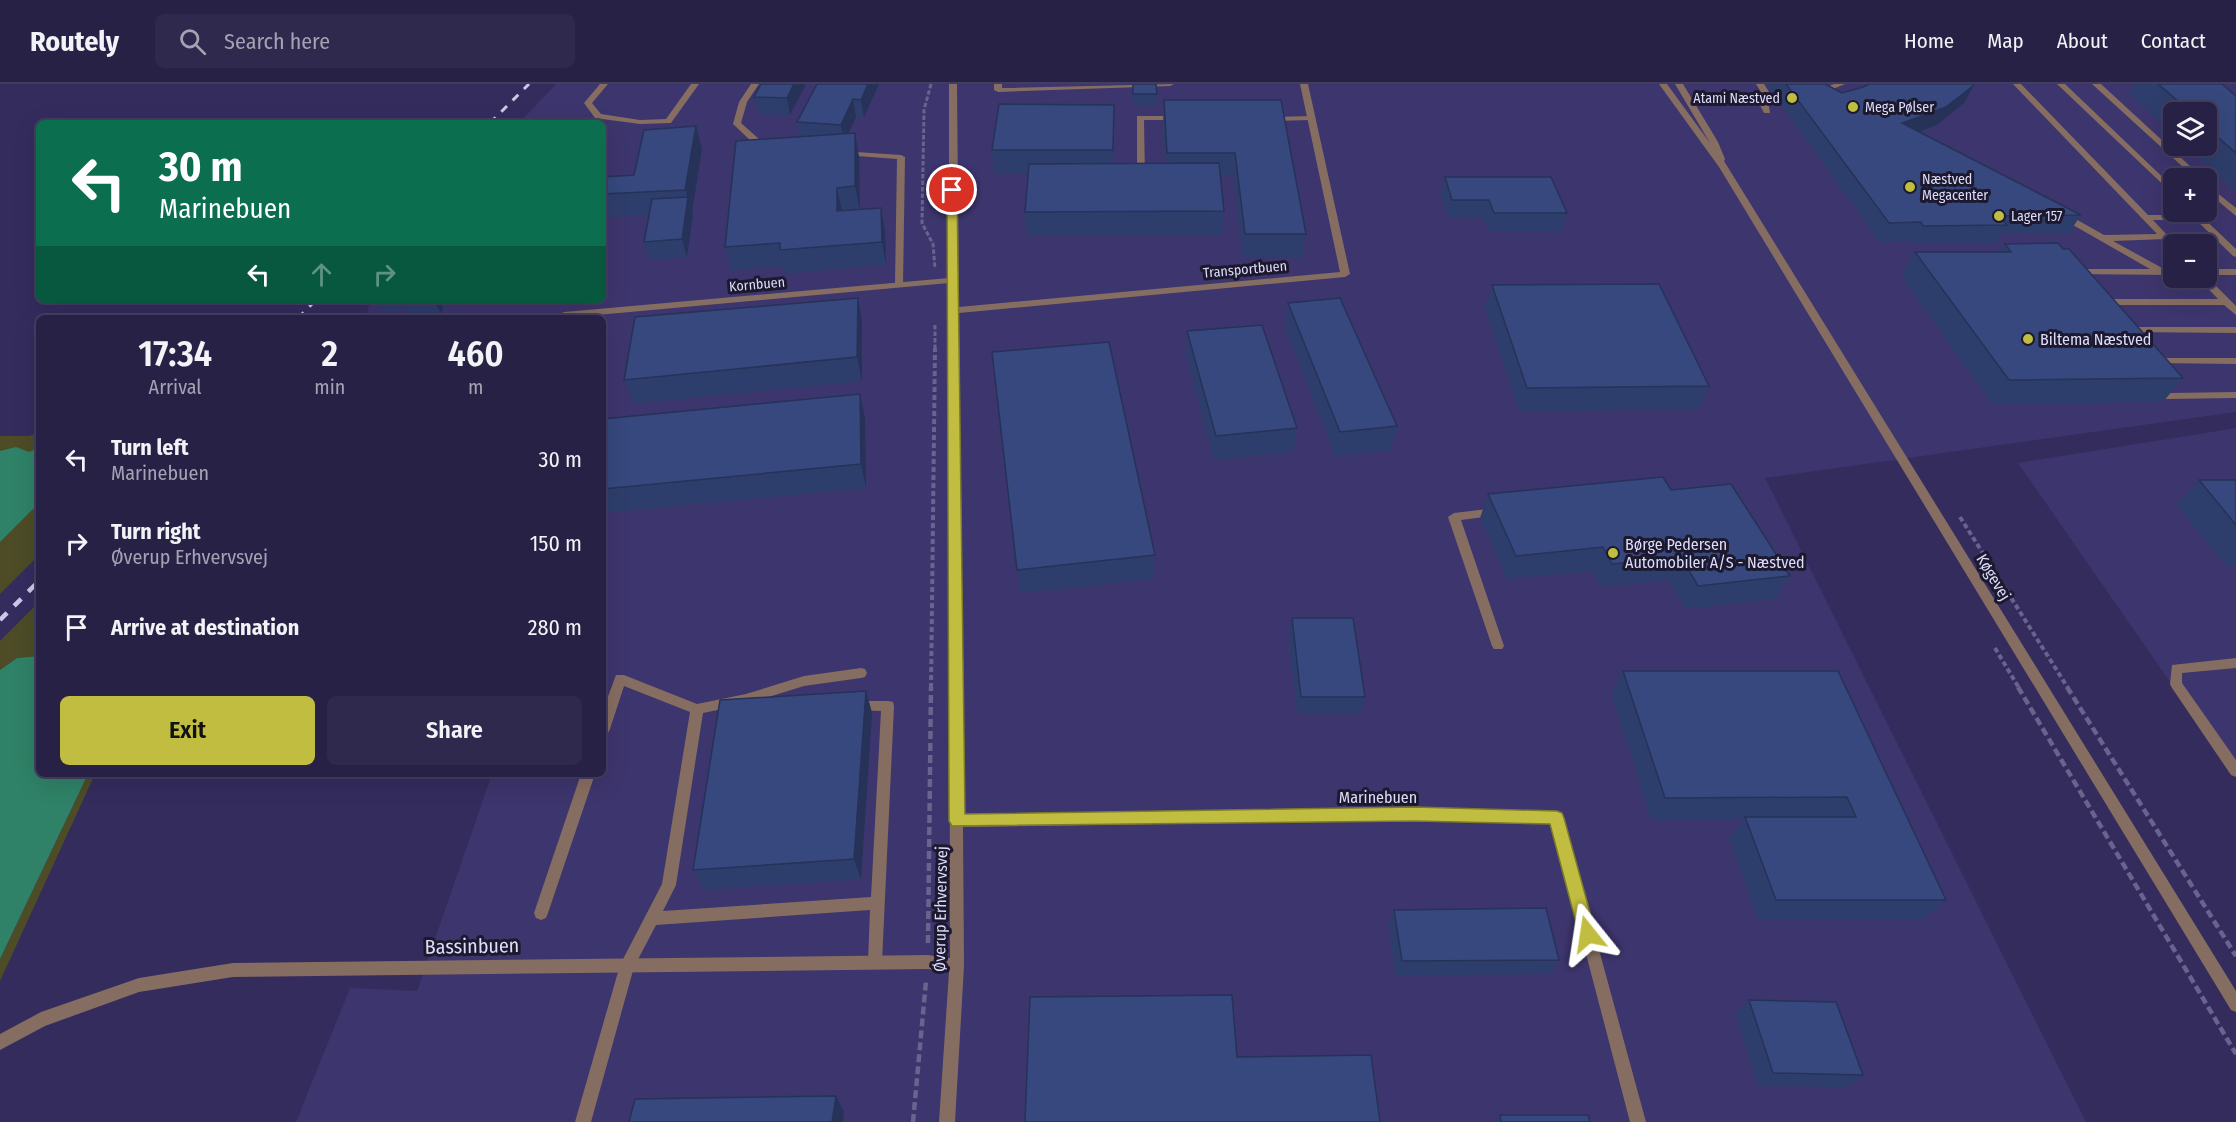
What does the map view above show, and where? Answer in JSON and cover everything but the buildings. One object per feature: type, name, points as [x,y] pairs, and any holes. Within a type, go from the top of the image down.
[{"type":"street","points":[[604,84],[588,103],[598,116],[639,122],[668,121],[695,84]]},
{"type":"street","points":[[755,84],[743,102],[737,124],[756,141],[758,150],[769,151]]},
{"type":"street","name":"Øverup Erhvervsvej","points":[[947,1122],[957,966],[953,84]]},
{"type":"street","points":[[998,84],[998,90],[1170,84]]},
{"type":"street","name":"Transportbuen","points":[[955,310],[1345,274],[1304,84]]},
{"type":"street","name":"Køgevej","points":[[1663,84],[1723,166],[2236,1005]]},
{"type":"street","name":"Køgevej","points":[[1679,84],[1714,142],[1723,166]]},
{"type":"street","points":[[1760,84],[1772,103],[1764,105],[1767,111]]},
{"type":"street","points":[[1816,84],[1826,90],[1841,84]]},
{"type":"street","points":[[2017,84],[2164,237],[2102,238]]},
{"type":"street","points":[[2061,84],[2163,182]]},
{"type":"street","points":[[2096,84],[2188,168]]},
{"type":"street","points":[[1141,181],[1140,118],[1187,118]]},
{"type":"street","points":[[1257,118],[1311,118]]},
{"type":"street","points":[[837,153],[901,157],[900,285]]},
{"type":"street","points":[[2217,196],[2236,213]]},
{"type":"street","points":[[2050,209],[2162,272]]},
{"type":"street","points":[[2145,218],[2163,217]]},
{"type":"street","points":[[2203,222],[2236,254]]},
{"type":"street","points":[[2078,287],[2065,272],[2162,272]]},
{"type":"street","points":[[2217,272],[2236,272]]},
{"type":"street","name":"Kornbuen","points":[[564,315],[953,280]]},
{"type":"street","points":[[2213,288],[2236,312]]},
{"type":"street","points":[[2227,302],[2104,302],[2129,327],[2236,330]]},
{"type":"street","points":[[2153,359],[2236,361]]},
{"type":"street","points":[[2152,378],[2167,396],[2236,395]]},
{"type":"street","points":[[1498,646],[1454,517],[1512,510]]},
{"type":"street","points":[[2236,663],[2176,669],[2176,684],[2236,771]]},
{"type":"street","points":[[606,720],[620,679],[697,709],[747,699],[804,681],[861,673]]},
{"type":"street","points":[[845,706],[888,706],[875,962]]},
{"type":"street","points":[[583,1122],[627,965],[654,918],[669,885],[697,709]]},
{"type":"street","points":[[541,913],[587,777]]},
{"type":"street","name":"Marinebuen","points":[[957,821],[1415,814],[1557,818],[1638,1122]]},
{"type":"street","points":[[654,918],[878,903]]},
{"type":"street","name":"Bassinbuen","points":[[0,1042],[41,1020],[139,985],[232,970],[875,962],[928,962],[957,966]]},
{"type":"path","points":[[931,84],[924,110],[922,223],[933,244],[935,282]]},
{"type":"path","points":[[913,1122],[928,962],[935,317]]},
{"type":"path","points":[[1959,515],[2236,956]]},
{"type":"shaded area","points":[[556,84],[2236,84],[2236,412],[1765,478],[2086,1122],[296,1122],[350,988],[417,991],[491,777],[606,777],[606,315],[366,315],[370,303],[606,303],[606,120],[522,120]]},
{"type":"shaded area","points":[[2236,428],[2236,777],[2018,463]]},
{"type":"shaded area","points":[[36,434],[36,558],[0,594],[0,436]]},
{"type":"shaded area","points":[[16,447],[29,452],[36,449],[36,506],[0,542],[0,451]]},
{"type":"shaded area","points":[[36,605],[36,656],[17,658],[0,670],[0,641]]},
{"type":"shaded area","points":[[36,656],[36,777],[87,777],[0,959],[0,670],[17,658]]},
{"type":"shaded area","points":[[87,777],[94,777],[0,981],[0,959]]},
{"type":"railway","points":[[493,120],[529,84]]},
{"type":"railway","points":[[301,315],[313,303]]},
{"type":"railway","points":[[0,620],[36,584]]},
{"type":"place","name":"Atami Næstved","points":[[1792,98]]},
{"type":"place","name":"Mega Pølser","points":[[1853,107]]},
{"type":"place","name":"Næstved Megacenter","points":[[1910,187]]},
{"type":"place","name":"Lager 157","points":[[1999,216]]},
{"type":"place","name":"Biltema Næstved","points":[[2028,339]]},
{"type":"place","name":"Børge Pedersen Automobiler A/S - Næstved","points":[[1613,553]]},
{"type":"route","points":[[952,190],[955,310],[957,821],[1415,814],[1557,818],[1588,934]]}]
